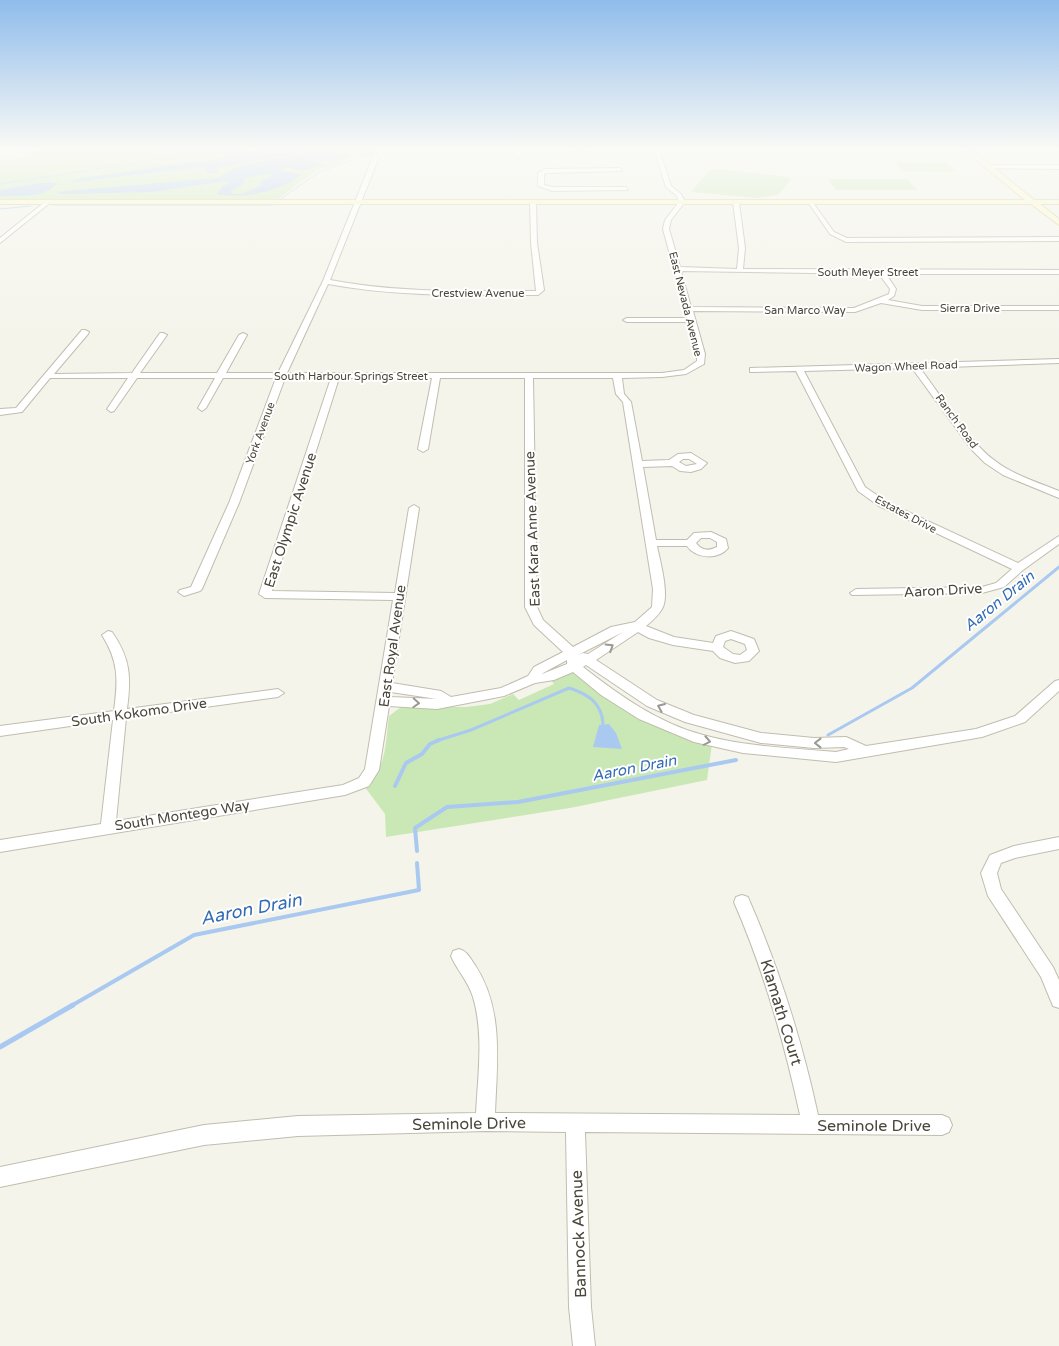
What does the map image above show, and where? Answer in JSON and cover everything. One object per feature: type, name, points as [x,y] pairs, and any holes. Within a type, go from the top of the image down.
[{"type":"street","points":[[0,241],[36,212]]},
{"type":"street","name":"York Avenue","points":[[184,592],[196,589],[234,503],[281,376],[326,281],[356,212]]},
{"type":"street","name":"Crestview Avenue","points":[[326,281],[356,287],[424,293],[538,293],[541,290],[534,243],[533,212]]},
{"type":"street","name":"East Nevada Avenue","points":[[655,375],[686,372],[701,362],[701,354],[666,229],[668,220],[674,212]]},
{"type":"street","points":[[737,212],[742,248],[740,270]]},
{"type":"street","points":[[817,212],[837,238],[846,240],[1059,239]]},
{"type":"street","points":[[1044,212],[1059,223]]},
{"type":"street","name":"South Meyer Street","points":[[678,269],[1059,272]]},
{"type":"street","points":[[881,272],[893,289],[892,295],[881,302]]},
{"type":"street","name":"San Marco Way","points":[[688,309],[855,310],[881,302]]},
{"type":"street","name":"Sierra Drive","points":[[881,302],[922,308],[1059,308]]},
{"type":"street","points":[[624,311],[629,328]]},
{"type":"street","points":[[627,320],[691,320]]},
{"type":"street","points":[[0,412],[19,410],[85,332]]},
{"type":"street","points":[[111,409],[163,335]]},
{"type":"street","points":[[202,408],[243,335]]},
{"type":"street","name":"Wagon Wheel Road","points":[[753,370],[1059,361]]},
{"type":"street","name":"Ranch Road","points":[[915,366],[974,447],[988,461],[1006,473],[1059,495]]},
{"type":"street","name":"Estates Drive","points":[[799,370],[861,489],[883,504],[1019,568]]},
{"type":"street","points":[[384,701],[437,704],[504,692],[533,679],[550,677],[589,659],[625,637],[636,626],[653,614],[658,607],[659,588],[627,402],[620,394],[622,375]]},
{"type":"street","name":"South Harbour Springs Street","points":[[48,376],[655,375]]},
{"type":"street","name":"East Olympic Avenue","points":[[336,376],[265,594],[398,597]]},
{"type":"street","points":[[423,449],[436,376]]},
{"type":"street","name":"East Kara Anne Avenue","points":[[528,376],[531,607],[538,622],[571,652]]},
{"type":"street","points":[[637,464],[674,463]]},
{"type":"street","name":"East Royal Avenue","points":[[364,782],[372,770],[384,701],[398,597],[414,508]]},
{"type":"street","name":"Aaron Drive","points":[[856,593],[982,590],[1000,585],[1019,568],[1059,539]]},
{"type":"street","points":[[651,543],[690,543]]},
{"type":"street","points":[[533,679],[538,670],[571,652],[615,630],[636,626],[653,635],[673,641],[717,648]]},
{"type":"street","points":[[108,635],[117,647],[123,664],[124,680],[108,827]]},
{"type":"street","points":[[571,652],[589,659],[600,670],[652,703],[690,719],[761,738],[814,744],[846,742],[865,751]]},
{"type":"street","points":[[571,652],[574,666],[606,692],[644,716],[699,739],[744,748],[836,758],[865,751],[977,734],[1003,727],[1020,719],[1059,684]]},
{"type":"street","points":[[386,687],[441,695],[448,701]]},
{"type":"street","name":"South Kokomo Drive","points":[[0,731],[278,693]]},
{"type":"street","name":"South Montego Way","points":[[0,846],[345,790],[364,782]]},
{"type":"street","points":[[1059,843],[1014,852],[995,859],[989,873],[994,891],[1047,972],[1059,1000]]},
{"type":"street","name":"Klamath Court","points":[[742,902],[777,988],[797,1058],[811,1124]]},
{"type":"street","points":[[459,956],[476,983],[485,1011],[488,1050],[485,1122]]},
{"type":"street","name":"Seminole Drive","points":[[0,1177],[204,1135],[298,1126],[485,1122],[942,1125]]},
{"type":"street","name":"Bannock Avenue","points":[[575,1122],[580,1307],[584,1346]]},
{"type":"green space","points":[[567,671],[582,674],[605,694],[712,744],[707,780],[570,808],[386,837],[385,814],[364,786],[372,779],[381,763],[386,745],[389,716],[401,707],[466,707],[490,704],[513,694],[519,700],[554,684],[549,678]]},
{"type":"water","points":[[609,724],[616,733],[622,749],[593,747],[599,725]]},
{"type":"waterway","name":"Aaron Drain","points":[[828,735],[912,688],[1059,567]]},
{"type":"waterway","points":[[439,740],[471,730],[569,688],[593,700],[600,710],[603,724]]},
{"type":"waterway","points":[[395,786],[406,763],[422,754],[430,744],[439,740]]},
{"type":"waterway","name":"Aaron Drain","points":[[417,851],[415,828],[447,807],[518,802],[736,760]]},
{"type":"waterway","name":"Aaron Drain","points":[[71,1006],[194,935],[419,890],[417,863]]},
{"type":"waterway","name":"Aaron Drain","points":[[0,1047],[73,1005]]}]
